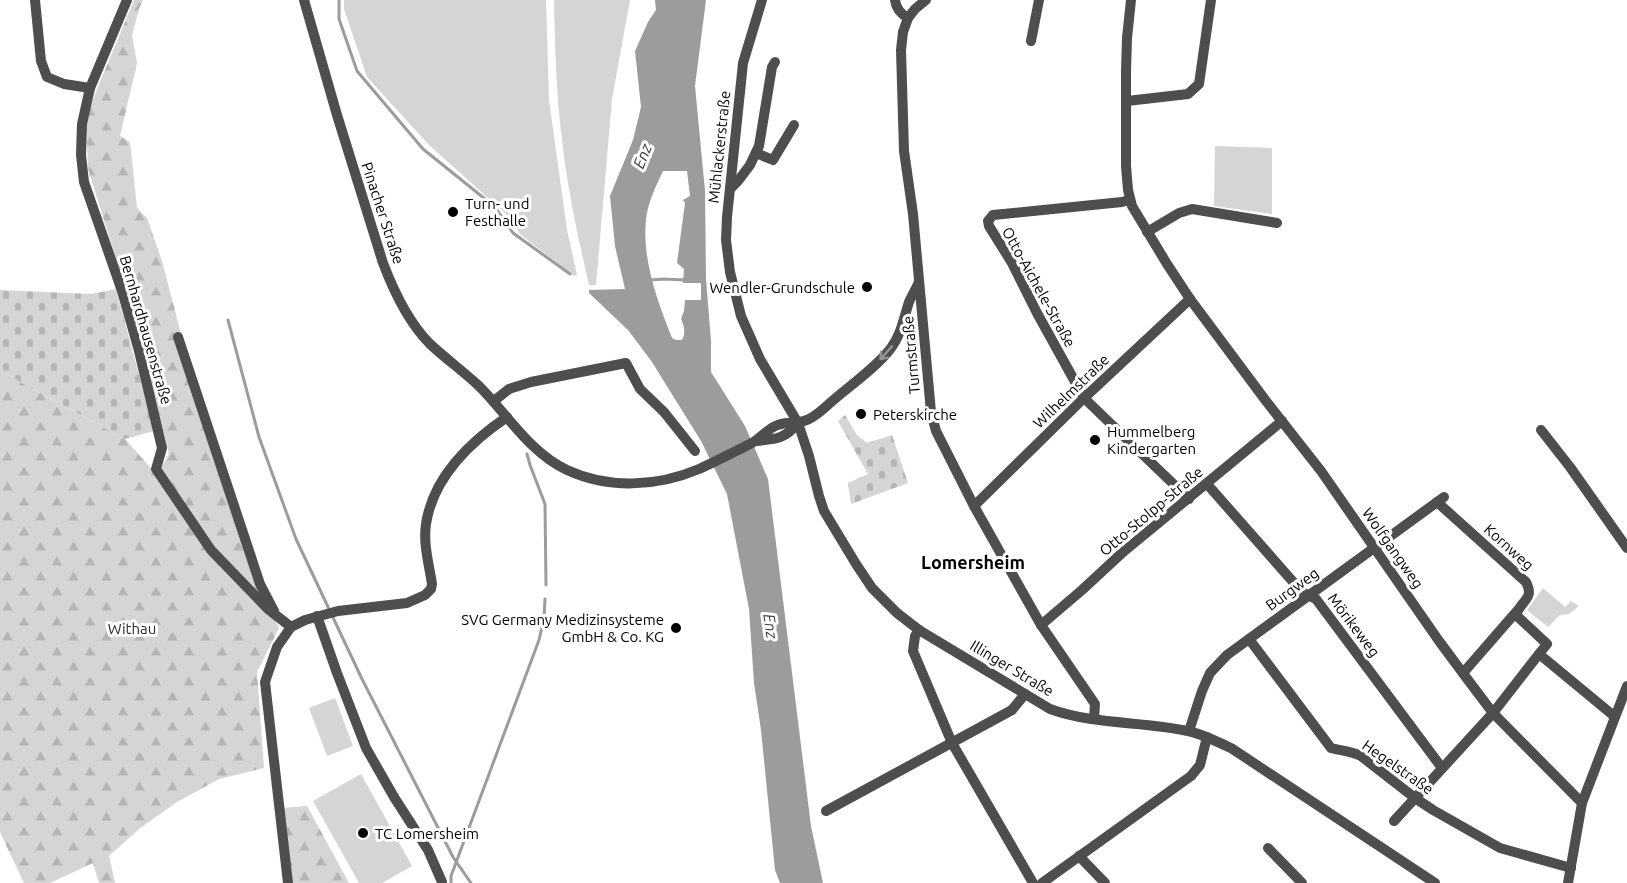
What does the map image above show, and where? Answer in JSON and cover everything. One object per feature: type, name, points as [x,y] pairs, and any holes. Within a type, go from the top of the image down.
[{"type":"street","points":[[35,0],[41,61],[47,77],[64,84],[90,88]]},
{"type":"street","name":"Bernhardhausenstraße","points":[[127,0],[90,88],[82,124],[81,155],[84,182],[122,291],[162,448],[156,469],[211,550],[275,615],[291,627]]},
{"type":"street","name":"Pinacher Straße","points":[[304,0],[383,263],[404,308],[430,344],[477,384],[526,439],[545,456],[565,469],[586,478],[626,484],[648,483],[698,470],[770,435],[777,425],[798,423],[811,418],[854,384],[892,348],[919,282]]},
{"type":"street","name":"Mühlackerstraße","points":[[736,298],[726,240],[730,189],[743,63],[762,0]]},
{"type":"street","points":[[896,0],[896,6],[908,18],[926,0]]},
{"type":"street","points":[[1031,41],[1039,0]]},
{"type":"street","name":"Wolfgangweg","points":[[1131,0],[1126,38],[1126,166],[1129,200],[1190,299],[1321,471],[1493,713],[1582,803]]},
{"type":"street","points":[[1127,101],[1188,94],[1198,84],[1211,0]]},
{"type":"street","name":"Turmstraße","points":[[908,18],[903,32],[901,50],[904,151],[913,214],[931,412],[936,431],[974,506],[1041,625],[1095,704],[1094,719]]},
{"type":"street","points":[[730,189],[738,181],[759,146],[772,67],[776,62]]},
{"type":"street","points":[[756,153],[773,160],[794,125]]},
{"type":"street","name":"Otto-Aichele-Straße","points":[[1084,398],[988,221],[993,215],[1129,200]]},
{"type":"street","points":[[1147,232],[1179,213],[1192,209],[1277,222]]},
{"type":"street","name":"Illinger Straße","points":[[736,298],[749,336],[760,359],[798,423],[824,512],[872,588],[897,614],[919,630],[1050,709],[1094,719],[1189,731],[1231,748],[1435,883]]},
{"type":"street","name":"Wilhelmstraße","points":[[974,506],[1084,398],[1190,299]]},
{"type":"street","points":[[178,337],[261,584],[275,615]]},
{"type":"street","points":[[494,401],[509,389],[531,381],[626,363],[640,389],[664,412],[695,451]]},
{"type":"street","points":[[1084,398],[1189,499]]},
{"type":"street","points":[[288,883],[265,682],[277,647],[291,627],[321,615],[407,603],[431,590],[425,545],[426,525],[436,493],[449,469],[463,454],[507,417]]},
{"type":"street","name":"Otto-Stolpp-Straße","points":[[1041,625],[1122,553],[1282,421]]},
{"type":"street","points":[[1541,430],[1627,548]]},
{"type":"street","name":"Mörikeweg","points":[[1207,484],[1302,592],[1316,599],[1442,768]]},
{"type":"street","name":"Burgweg","points":[[1189,731],[1210,673],[1227,655],[1441,500]]},
{"type":"street","name":"Kornweg","points":[[1441,500],[1526,582],[1530,589],[1528,597],[1463,673]]},
{"type":"street","points":[[1394,821],[1493,713],[1547,644],[1516,615],[1516,611]]},
{"type":"street","points":[[321,615],[322,633],[366,748],[428,850],[441,882]]},
{"type":"street","points":[[919,630],[915,636],[913,651],[952,743],[1033,883]]},
{"type":"street","name":"Hegelstraße","points":[[1249,639],[1331,748],[1344,752],[1352,751],[1361,756],[1415,798],[1500,848],[1571,868]]},
{"type":"street","points":[[1539,654],[1614,716]]},
{"type":"street","points":[[1568,883],[1582,803],[1627,686]]},
{"type":"street","points":[[826,811],[1012,710],[1025,694]]},
{"type":"street","points":[[1042,883],[1191,776],[1200,765],[1207,737]]},
{"type":"street","points":[[1268,848],[1302,883]]},
{"type":"street","points":[[1079,856],[1105,883]]},
{"type":"green space","name":"Withau","points":[[134,0],[143,0],[132,35],[137,63],[120,136],[130,142],[137,208],[147,218],[162,261],[181,334],[250,568],[279,628],[257,672],[264,768],[219,779],[177,802],[139,829],[109,856],[115,883],[99,883],[93,863],[50,883],[24,883],[0,832],[0,371],[125,439],[157,475],[169,454],[122,278],[88,169],[86,122],[93,99]]},
{"type":"green space","points":[[344,0],[546,0],[549,100],[567,230],[577,275],[574,276],[521,235],[506,214],[429,145],[367,77],[344,9]]},
{"type":"green space","points":[[554,0],[630,0],[612,99],[596,285],[589,285],[564,157],[558,104]]},
{"type":"green space","points":[[1215,146],[1272,148],[1272,214],[1214,206]]},
{"type":"green space","points":[[116,289],[154,431],[125,439],[0,371],[0,290],[91,294]]},
{"type":"green space","points":[[845,415],[857,435],[867,443],[892,435],[908,483],[851,504],[848,483],[868,474],[838,421]]},
{"type":"green space","points":[[1543,588],[1565,607],[1571,601],[1579,606],[1569,614],[1560,615],[1548,627],[1527,610]]},
{"type":"green space","points":[[335,698],[353,746],[327,756],[309,708]]},
{"type":"green space","name":"TC Lomersheim","points":[[361,774],[412,866],[382,883],[359,883],[313,801]]},
{"type":"green space","points":[[307,806],[349,883],[291,883],[282,808]]},
{"type":"water","name":"Enz","points":[[655,0],[706,0],[695,86],[705,191],[706,279],[711,372],[745,426],[768,479],[811,826],[823,883],[780,883],[775,870],[754,683],[749,609],[727,494],[701,441],[652,362],[628,330],[589,293],[589,290],[625,289],[615,246],[610,196],[633,140],[641,107],[635,51],[656,10]],"holes":[[[663,171],[687,171],[690,196],[683,200],[685,203],[677,263],[684,269],[683,283],[701,283],[701,300],[685,300],[681,319],[684,335],[682,340],[676,340],[672,338],[652,280],[645,234],[650,200]]]},
{"type":"waterway","points":[[339,0],[339,19],[357,71],[423,149],[495,207],[513,233],[570,274]]},
{"type":"waterway","points":[[650,280],[684,280],[685,278]]},
{"type":"waterway","points":[[228,320],[259,437],[296,539],[362,679],[453,857],[471,883]]},
{"type":"waterway","points":[[527,454],[545,504],[546,585]]},
{"type":"waterway","points":[[451,883],[451,876],[539,640],[545,599]]},
{"type":"place","name":"Turn- und Festhalle","points":[[453,212]]},
{"type":"place","name":"Wendler-Grundschule","points":[[867,287]]},
{"type":"place","name":"Peterskirche","points":[[861,414]]},
{"type":"place","name":"Hummelberg Kindergarten","points":[[1095,440]]},
{"type":"place","name":"SVG Germany Medizinsysteme GmbH & Co. KG","points":[[676,628]]},
{"type":"place","name":"TC Lomersheim","points":[[363,833]]},
{"type":"district","name":"Lomersheim","points":[[973,562]]}]
